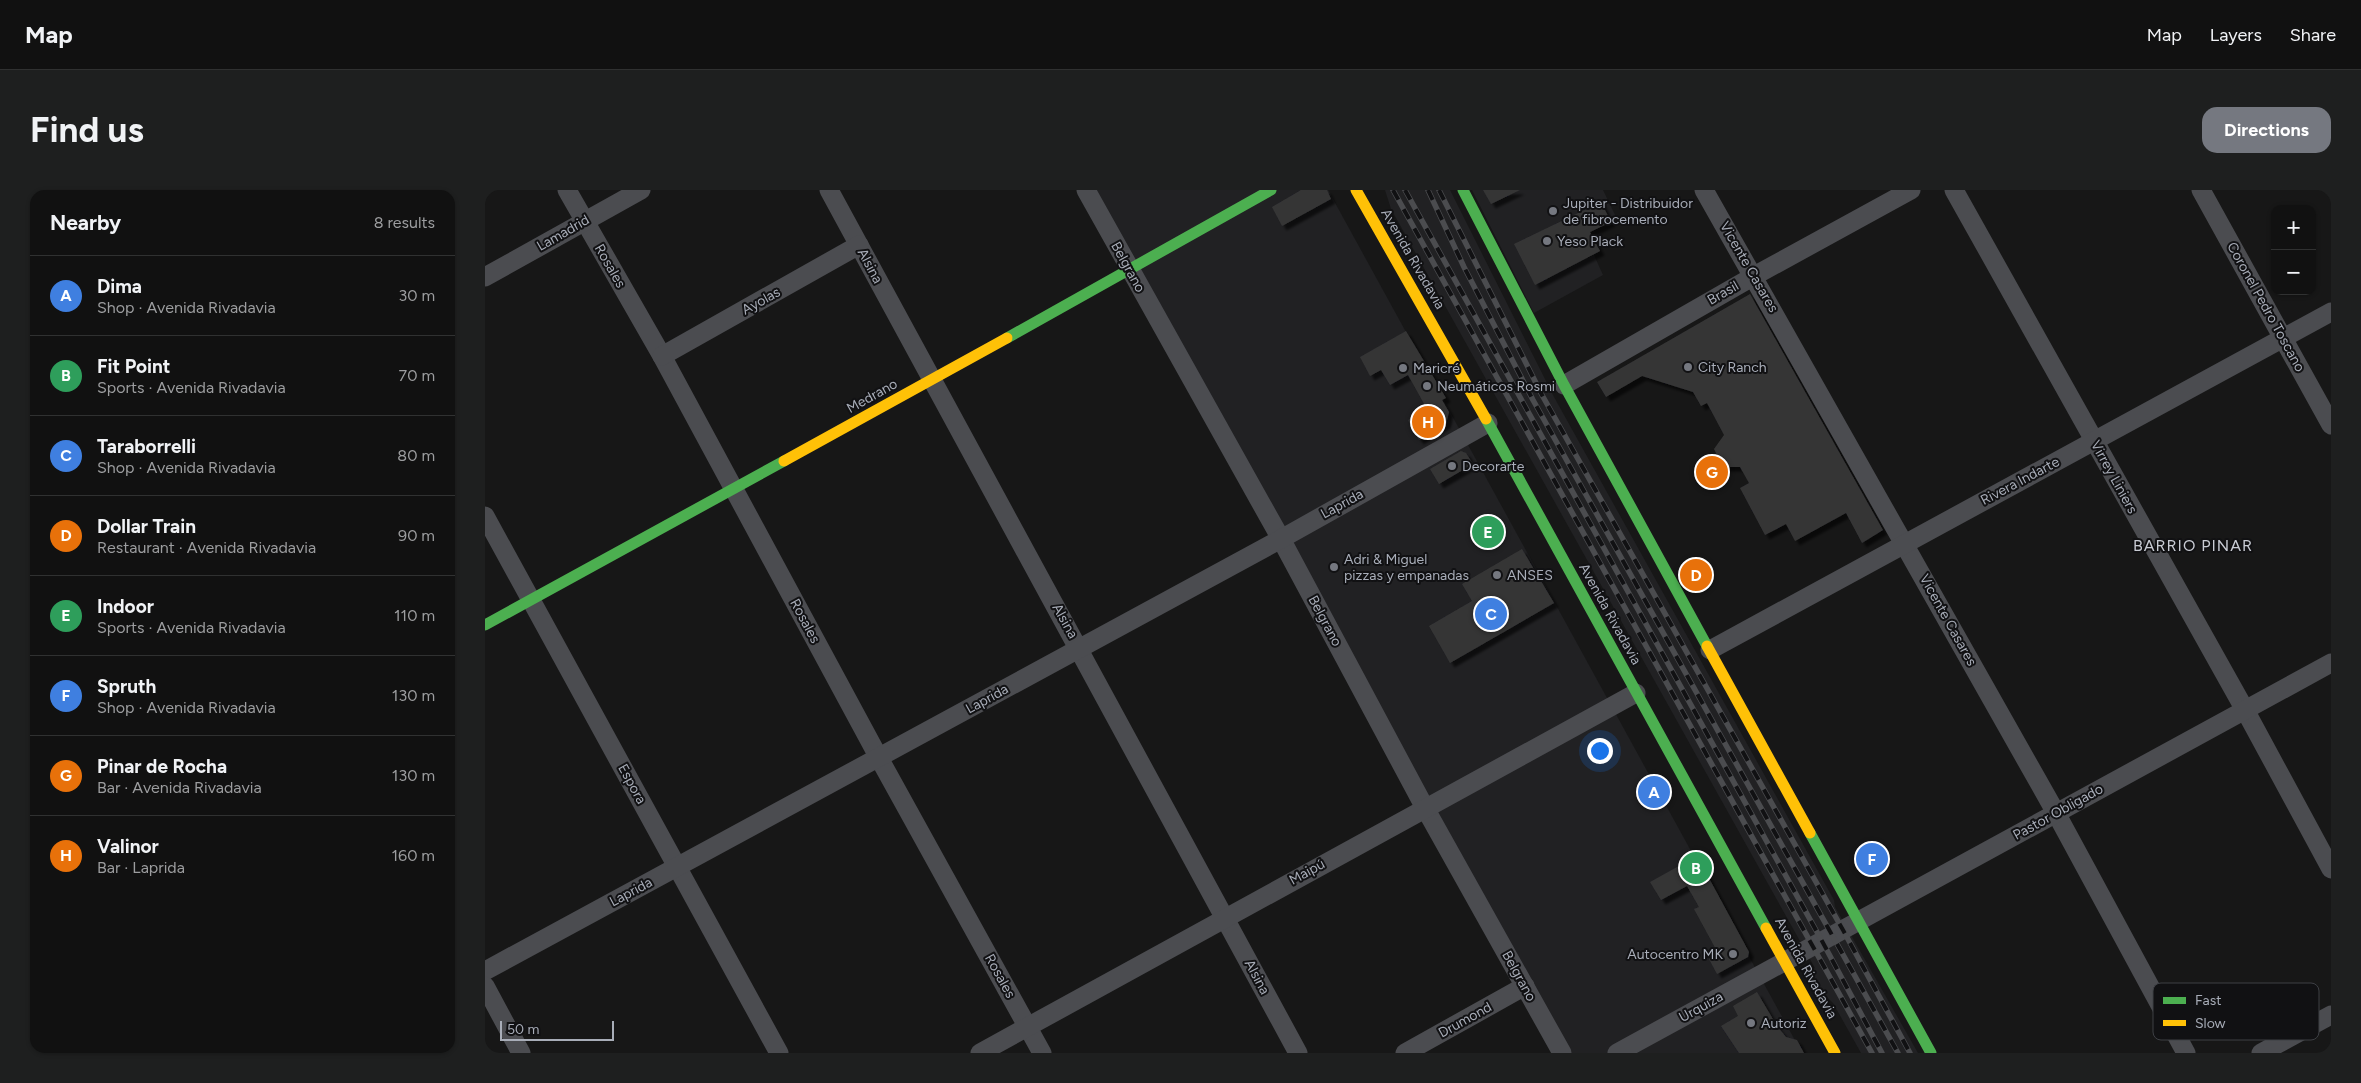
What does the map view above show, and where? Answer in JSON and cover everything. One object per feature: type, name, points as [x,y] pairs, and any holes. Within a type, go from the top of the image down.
[{"type":"main road","name":"Medrano","points":[[485,625],[932,380],[1271,190]]},
{"type":"main road","name":"Avenida Rivadavia","points":[[1356,190],[1488,423],[1835,1053]]},
{"type":"main road","points":[[1463,190],[1564,385],[1931,1053]]},
{"type":"street","name":"Rosales","points":[[567,190],[662,356],[879,758],[1042,1053]]},
{"type":"street","name":"Lamadrid","points":[[485,277],[641,190]]},
{"type":"street","name":"Alsina","points":[[829,190],[1080,648],[1298,1053]]},
{"type":"street","name":"Belgrano","points":[[1086,190],[1281,539],[1425,808],[1562,1053]]},
{"type":"street","name":"Vicente Casares","points":[[1704,190],[2057,813],[2153,992]]},
{"type":"street","name":"Brasil","points":[[1564,385],[1754,276],[1911,190]]},
{"type":"street","name":"Virrey Liniers","points":[[1954,190],[2245,710],[2331,869]]},
{"type":"street","name":"Coronel Pedro Toscano","points":[[2201,190],[2331,425]]},
{"type":"street","name":"Ayolas","points":[[662,356],[859,245]]},
{"type":"street","name":"Rivera Indarte","points":[[1710,650],[2331,312]]},
{"type":"street","name":"Laprida","points":[[485,971],[1281,539],[1488,423]]},
{"type":"street","name":"Espora","points":[[485,516],[779,1053]]},
{"type":"street","name":"Pastor Obligado","points":[[1785,960],[1858,922],[2331,663]]},
{"type":"street","name":"Maipú","points":[[980,1053],[1636,693]]},
{"type":"street","name":"Urquiza","points":[[1617,1053],[1785,960]]},
{"type":"street","points":[[485,986],[521,1053]]},
{"type":"street","name":"Drumond","points":[[1405,1053],[1525,986]]},
{"type":"street","points":[[2319,1022],[2331,1015]]},
{"type":"street","name":"Vicente Casares","points":[[2179,1040],[2186,1053]]},
{"type":"street","points":[[2261,1053],[2285,1040]]},
{"type":"shaded area","points":[[1092,190],[1328,190],[1802,1053],[1568,1053]]},
{"type":"shaded area","points":[[1385,190],[1450,190],[1554,397],[1834,900],[1835,907],[1918,1053],[1861,1053],[1833,1003],[1820,990],[1811,971],[1815,968],[1391,209]]},
{"type":"shaded area","points":[[1472,190],[1603,190],[1617,219],[1590,232],[1600,251],[1594,255],[1603,275],[1534,313]]},
{"type":"building","points":[[1301,190],[1327,190],[1331,199],[1282,226],[1272,207]]},
{"type":"building","points":[[1483,190],[1520,190],[1491,204]]},
{"type":"building","points":[[1601,202],[1611,222],[1590,232],[1600,251],[1535,285],[1514,244]]},
{"type":"building","points":[[1750,294],[1883,530],[1862,543],[1846,513],[1795,541],[1786,524],[1765,535],[1740,488],[1749,483],[1740,467],[1723,467],[1714,449],[1724,435],[1707,403],[1701,406],[1693,392],[1642,376],[1606,397],[1597,382]]},
{"type":"building","points":[[1406,331],[1446,398],[1442,400],[1449,412],[1446,424],[1419,440],[1408,420],[1427,409],[1408,375],[1390,385],[1381,370],[1370,376],[1360,357]]},
{"type":"building","name":"Decorarte","points":[[1461,451],[1466,453],[1473,464],[1439,484],[1430,469]]},
{"type":"building","points":[[1522,549],[1554,603],[1450,663],[1429,626],[1472,601],[1462,584]]},
{"type":"building","points":[[1697,856],[1749,952],[1748,957],[1717,974],[1709,959],[1718,953],[1694,909],[1699,907],[1687,886],[1661,900],[1650,882]]},
{"type":"building","name":"Autoriz","points":[[1757,992],[1777,1026],[1786,1037],[1797,1040],[1804,1053],[1739,1053],[1721,1026],[1738,1016],[1733,1006]]},
{"type":"railway","points":[[1393,190],[1872,1053]]},
{"type":"railway","points":[[1405,190],[1822,941],[1882,1053]]},
{"type":"railway","points":[[1428,190],[1464,267],[1533,400],[1898,1053]]},
{"type":"railway","points":[[1439,190],[1542,395],[1843,930],[1910,1053]]},
{"type":"traffic: fast","points":[[1007,338],[1271,190]]},
{"type":"traffic: fast","points":[[1463,190],[1564,385],[1707,646]]},
{"type":"traffic: fast","points":[[1486,419],[1766,928]]},
{"type":"traffic: fast","points":[[485,625],[784,461]]},
{"type":"traffic: fast","points":[[1810,833],[1931,1053]]},
{"type":"traffic: slow","points":[[1356,190],[1486,419]]},
{"type":"traffic: slow","points":[[784,461],[1007,338]]},
{"type":"traffic: slow","points":[[1707,646],[1810,833]]},
{"type":"traffic: slow","points":[[1766,928],[1835,1053]]},
{"type":"place","name":"Jupiter - Distribuidor de fibrocemento","points":[[1553,211]]},
{"type":"place","name":"Yeso Plack","points":[[1547,241]]},
{"type":"place","name":"City Ranch","points":[[1688,367]]},
{"type":"place","name":"Maricré","points":[[1403,368]]},
{"type":"place","name":"Neumáticos Rosmi","points":[[1427,386]]},
{"type":"place","name":"Valinor","points":[[1428,422]]},
{"type":"place","name":"Decorarte","points":[[1452,466]]},
{"type":"place","name":"Pinar de Rocha","points":[[1712,472]]},
{"type":"place","name":"Indoor","points":[[1488,532]]},
{"type":"place","name":"Adri & Miguel pizzas y empanadas","points":[[1334,567]]},
{"type":"place","name":"ANSES","points":[[1497,575]]},
{"type":"place","name":"Dollar Train","points":[[1696,575]]},
{"type":"place","name":"Taraborrelli","points":[[1491,614]]},
{"type":"place","name":"Dima","points":[[1654,792]]},
{"type":"place","name":"Spruth","points":[[1872,859]]},
{"type":"place","name":"Fit Point","points":[[1696,868]]},
{"type":"place","name":"Autocentro MK","points":[[1733,954]]},
{"type":"place","name":"Autoriz","points":[[1751,1023]]},
{"type":"district","name":"BARRIO PINAR","points":[[2193,545]]}]
